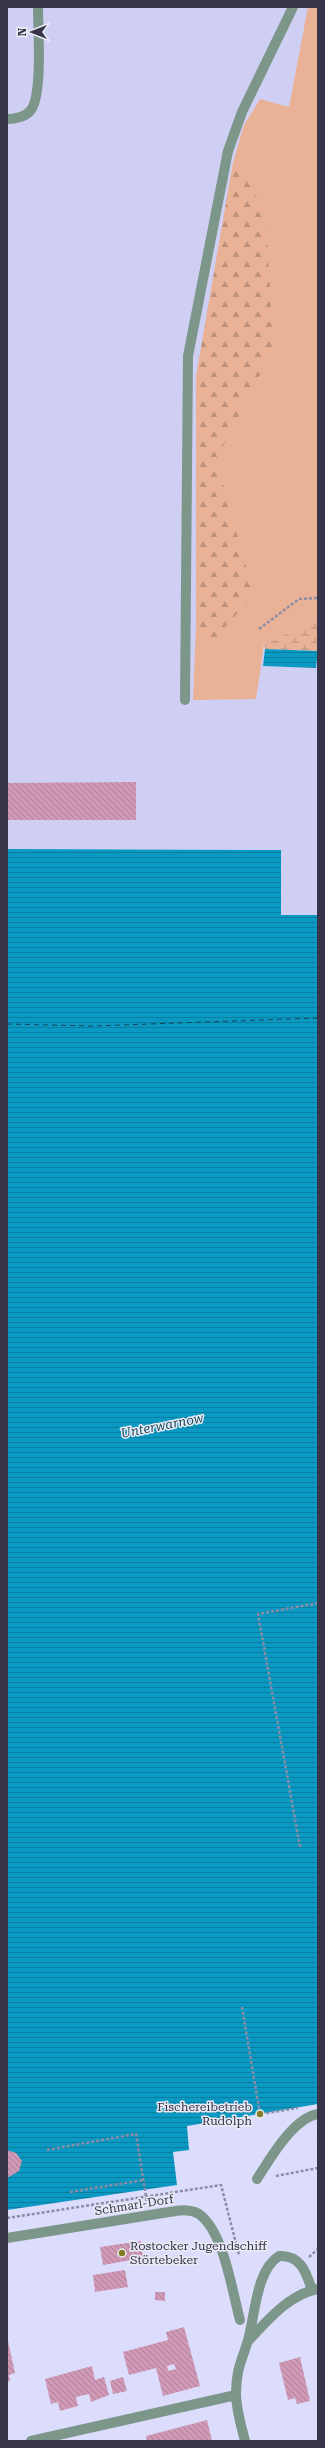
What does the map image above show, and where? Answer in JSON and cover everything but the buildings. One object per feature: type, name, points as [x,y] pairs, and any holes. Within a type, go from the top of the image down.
[{"type":"street","points":[[7,119],[16,119],[30,112],[38,95],[38,7]]},
{"type":"street","points":[[185,700],[188,356],[228,151],[242,112],[293,7]]},
{"type":"street","points":[[257,2179],[290,2133],[311,2115],[318,2114]]},
{"type":"street","name":"Schmarl-Dorf","points":[[7,2238],[169,2212],[186,2210],[198,2214],[210,2225],[223,2254],[240,2320]]},
{"type":"street","points":[[245,2441],[236,2395],[239,2364],[248,2342],[260,2286],[272,2261],[279,2256],[295,2258],[302,2264],[315,2290],[279,2309],[248,2342]]},
{"type":"street","points":[[31,2441],[236,2395]]},
{"type":"path","points":[[259,629],[299,599],[318,598]]},
{"type":"path","points":[[300,1847],[258,1614],[318,1603]]},
{"type":"path","points":[[242,2007],[260,2114],[304,2107]]},
{"type":"path","points":[[48,2150],[136,2134],[146,2196]]},
{"type":"path","points":[[257,2179],[318,2168]]},
{"type":"path","points":[[70,2192],[144,2180]]},
{"type":"path","points":[[7,2218],[221,2185],[240,2259]]},
{"type":"shaded area","points":[[7,7],[309,7],[289,107],[258,101],[245,127],[196,650],[265,649],[263,666],[316,668],[318,663],[318,915],[281,915],[281,850],[7,849]]},
{"type":"green space","points":[[308,7],[318,7],[318,619],[264,644],[256,699],[193,700],[196,626],[196,377],[233,163],[244,125],[260,99],[289,107]]},
{"type":"green space","points":[[233,163],[241,166],[266,215],[273,349],[216,460],[254,594],[215,639],[196,626],[196,377]]},
{"type":"green space","points":[[318,619],[318,651],[265,649],[264,644]]},
{"type":"water","points":[[265,649],[318,651],[316,668],[263,666]]},
{"type":"water","name":"Unterwarnow","points":[[7,849],[281,850],[281,915],[318,915],[318,2104],[187,2126],[189,2150],[173,2152],[177,2185],[7,2210]]},
{"type":"ferry route","points":[[7,1024],[93,1026],[318,1018]]},
{"type":"place","name":"Fischereibetrieb Rudolph","points":[[260,2114]]},
{"type":"place","name":"Rostocker Jugendschiff Störtebeker","points":[[122,2253]]}]
